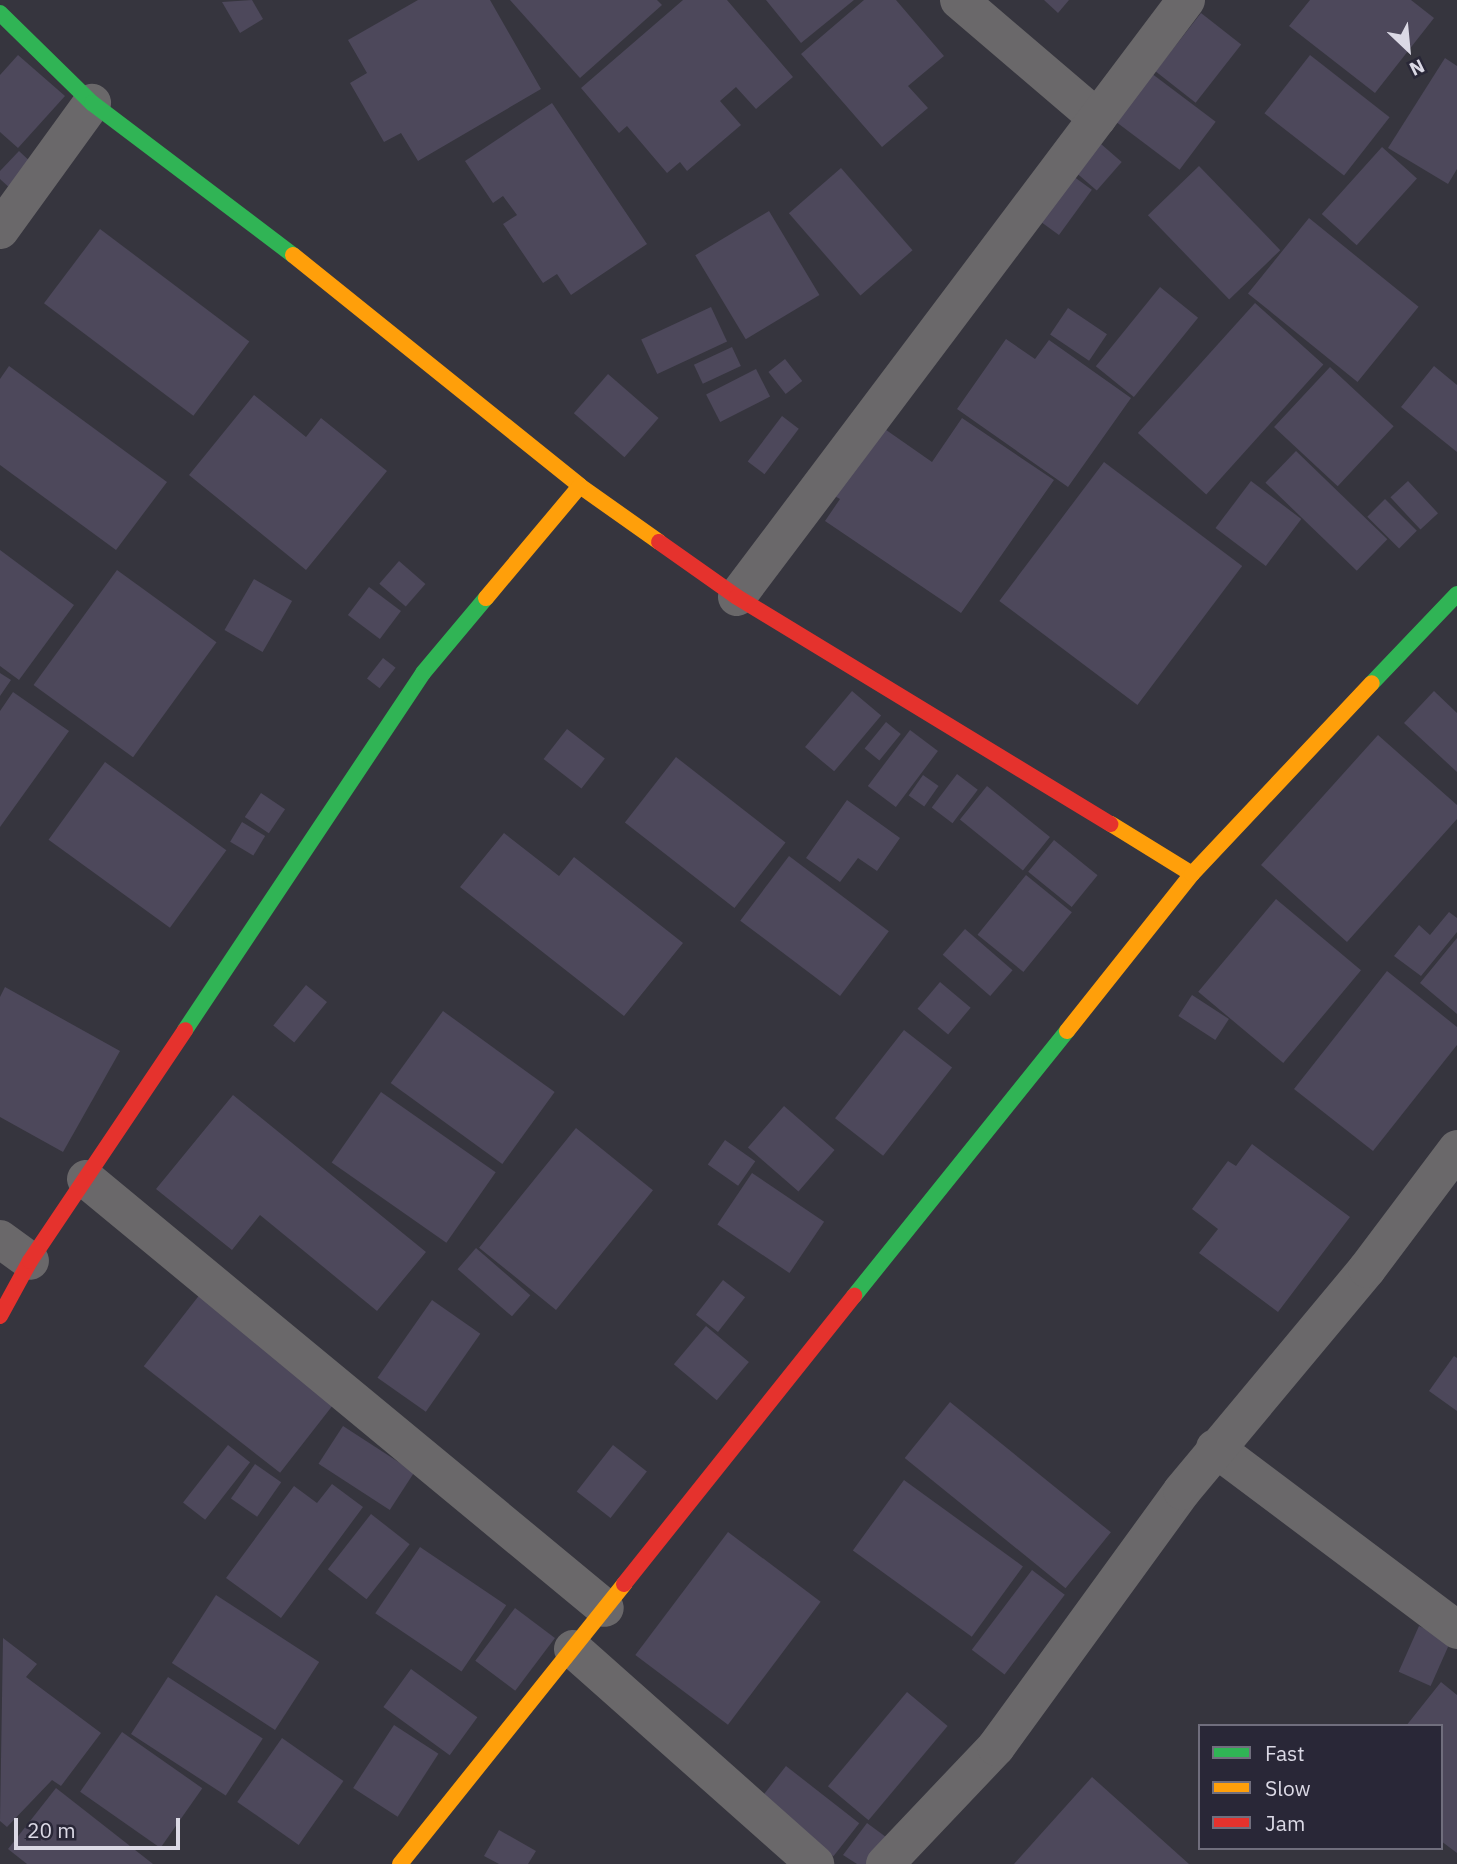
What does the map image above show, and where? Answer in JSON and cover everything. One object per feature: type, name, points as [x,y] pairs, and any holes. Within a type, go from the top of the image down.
[{"type":"street","points":[[959,0],[1097,118]]},
{"type":"street","points":[[737,597],[1186,0]]},
{"type":"street","points":[[0,12],[92,103],[394,332],[580,485],[737,597],[1192,874]]},
{"type":"street","points":[[0,230],[92,103]]},
{"type":"street","points":[[0,1316],[30,1261],[424,673],[580,485]]},
{"type":"street","points":[[400,1864],[1192,874],[1457,594]]},
{"type":"street","points":[[885,1864],[996,1747],[1215,1448],[1367,1269],[1457,1149]]},
{"type":"street","points":[[86,1179],[605,1608]]},
{"type":"street","points":[[0,1238],[30,1261]]},
{"type":"street","points":[[1215,1448],[1457,1630]]},
{"type":"street","points":[[572,1649],[815,1864]]},
{"type":"building","points":[[252,0],[263,19],[240,33],[222,2]]},
{"type":"building","points":[[418,0],[490,0],[541,89],[418,161],[401,133],[384,142],[350,83],[367,73],[348,40]]},
{"type":"building","points":[[510,0],[657,0],[662,5],[580,78]]},
{"type":"building","points":[[683,0],[727,0],[793,77],[756,109],[736,87],[720,101],[741,125],[687,171],[680,162],[667,173],[627,126],[619,133],[581,88]]},
{"type":"building","points":[[766,0],[854,0],[801,43]]},
{"type":"building","points":[[864,0],[896,0],[944,56],[908,86],[928,108],[882,147],[801,54]]},
{"type":"building","points":[[1044,0],[1069,0],[1058,13]]},
{"type":"building","points":[[1310,0],[1411,0],[1434,18],[1375,93],[1289,26]]},
{"type":"building","points":[[1201,13],[1241,44],[1196,103],[1155,71]]},
{"type":"building","points":[[18,55],[65,96],[18,148],[0,132],[0,75]]},
{"type":"building","points":[[1310,55],[1390,117],[1344,175],[1264,113]]},
{"type":"building","points":[[1445,58],[1457,66],[1457,169],[1448,184],[1388,148]]},
{"type":"building","points":[[1147,70],[1216,122],[1180,170],[1111,118]]},
{"type":"building","points":[[552,103],[647,244],[571,295],[557,274],[543,283],[503,224],[517,215],[503,196],[493,203],[465,161]]},
{"type":"building","points":[[1093,137],[1122,162],[1097,191],[1068,166]]},
{"type":"building","points":[[1382,147],[1417,178],[1357,245],[1322,214]]},
{"type":"building","points":[[19,151],[35,166],[12,190],[0,179],[0,171]]},
{"type":"building","points":[[1199,166],[1280,250],[1229,299],[1148,215]]},
{"type":"building","points":[[841,168],[913,250],[860,296],[789,213]]},
{"type":"building","points":[[1066,171],[1092,190],[1059,235],[1033,216]]},
{"type":"building","points":[[769,211],[819,295],[746,339],[695,255]]},
{"type":"building","points":[[1309,218],[1419,307],[1358,382],[1248,293]]},
{"type":"building","points":[[100,229],[249,342],[193,416],[44,303]]},
{"type":"building","points":[[1160,287],[1198,318],[1134,397],[1096,366]]},
{"type":"building","points":[[1255,303],[1323,365],[1206,495],[1138,433]]},
{"type":"building","points":[[711,307],[727,341],[657,374],[641,340]]},
{"type":"building","points":[[1068,308],[1107,334],[1089,361],[1050,335]]},
{"type":"building","points":[[1006,339],[1035,359],[1049,340],[1131,398],[1068,487],[957,409]]},
{"type":"building","points":[[732,347],[741,366],[703,384],[694,365]]},
{"type":"building","points":[[785,359],[802,381],[786,394],[768,372]]},
{"type":"building","points":[[9,366],[167,482],[116,550],[0,465],[0,379]]},
{"type":"building","points":[[1434,366],[1457,385],[1457,452],[1401,407]]},
{"type":"building","points":[[1330,367],[1394,426],[1338,486],[1274,427]]},
{"type":"building","points":[[756,369],[770,397],[720,422],[706,394]]},
{"type":"building","points":[[608,374],[659,418],[624,457],[574,413]]},
{"type":"building","points":[[254,395],[306,437],[321,418],[387,471],[306,570],[189,475]]},
{"type":"building","points":[[782,416],[799,429],[764,474],[748,462]]},
{"type":"building","points":[[962,418],[1054,480],[961,613],[825,521],[840,499],[831,494],[879,425],[932,462]]},
{"type":"building","points":[[1296,451],[1387,539],[1357,571],[1265,483]]},
{"type":"building","points":[[1104,462],[1242,566],[1137,705],[999,601]]},
{"type":"building","points":[[1251,481],[1301,519],[1266,566],[1215,528]]},
{"type":"building","points":[[1408,481],[1438,513],[1420,530],[1390,497]]},
{"type":"building","points":[[1385,499],[1417,531],[1399,548],[1367,517]]},
{"type":"building","points":[[0,550],[74,605],[19,680],[0,666]]},
{"type":"building","points":[[399,561],[425,584],[406,607],[379,584]]},
{"type":"building","points":[[117,570],[217,642],[133,757],[34,685]]},
{"type":"building","points":[[254,579],[292,601],[263,652],[224,630]]},
{"type":"building","points":[[369,587],[401,611],[380,639],[348,615]]},
{"type":"building","points":[[383,658],[396,668],[380,688],[367,678]]},
{"type":"building","points":[[0,673],[11,680],[0,696]]},
{"type":"building","points":[[852,691],[881,715],[834,771],[805,747]]},
{"type":"building","points":[[1434,691],[1457,713],[1457,772],[1404,723]]},
{"type":"building","points":[[13,692],[69,731],[0,827],[0,711]]},
{"type":"building","points":[[886,722],[901,734],[879,760],[865,748]]},
{"type":"building","points":[[567,729],[605,759],[581,788],[544,759]]},
{"type":"building","points":[[910,730],[938,751],[896,807],[868,786]]},
{"type":"building","points":[[1378,735],[1457,805],[1457,819],[1347,942],[1261,865]]},
{"type":"building","points":[[676,757],[786,843],[734,908],[625,822]]},
{"type":"building","points":[[105,762],[226,850],[170,928],[49,840]]},
{"type":"building","points":[[957,774],[978,790],[952,823],[932,808]]},
{"type":"building","points":[[923,775],[939,786],[924,806],[909,795]]},
{"type":"building","points":[[987,786],[1050,837],[1023,870],[960,819]]},
{"type":"building","points":[[261,793],[285,809],[269,833],[245,817]]},
{"type":"building","points":[[847,800],[900,838],[877,871],[858,858],[840,882],[806,858]]},
{"type":"building","points":[[242,822],[265,836],[253,856],[230,842]]},
{"type":"building","points":[[504,833],[559,876],[574,857],[683,943],[624,1016],[460,887]]},
{"type":"building","points":[[1054,840],[1098,875],[1072,907],[1028,872]]},
{"type":"building","points":[[789,856],[889,931],[840,996],[740,921]]},
{"type":"building","points":[[1026,875],[1072,912],[1023,972],[978,935]]},
{"type":"building","points":[[1276,899],[1361,970],[1283,1063],[1198,992]]},
{"type":"building","points":[[1449,912],[1457,918],[1457,932],[1421,976],[1394,956],[1419,925],[1430,935]]},
{"type":"building","points":[[965,929],[1013,970],[990,996],[943,955]]},
{"type":"building","points":[[1457,938],[1457,1014],[1420,983]]},
{"type":"building","points":[[1387,971],[1457,1027],[1457,1045],[1373,1151],[1294,1089]]},
{"type":"building","points":[[940,982],[971,1008],[948,1035],[918,1009]]},
{"type":"building","points":[[306,985],[327,1002],[294,1042],[273,1025]]},
{"type":"building","points":[[5,987],[120,1051],[63,1152],[0,1117],[0,997]]},
{"type":"building","points":[[1192,995],[1229,1019],[1215,1040],[1178,1016]]},
{"type":"building","points":[[443,1011],[555,1092],[502,1164],[391,1083]]},
{"type":"building","points":[[904,1030],[952,1068],[883,1156],[835,1118]]},
{"type":"building","points":[[381,1092],[496,1172],[446,1243],[332,1162]]},
{"type":"building","points":[[233,1095],[426,1252],[377,1311],[260,1215],[232,1250],[156,1189]]},
{"type":"building","points":[[784,1106],[835,1150],[798,1191],[748,1148]]},
{"type":"building","points":[[576,1128],[653,1190],[556,1310],[479,1248]]},
{"type":"building","points":[[725,1140],[755,1161],[738,1186],[708,1165]]},
{"type":"building","points":[[1252,1144],[1350,1217],[1278,1312],[1199,1253],[1218,1229],[1192,1209],[1228,1161],[1236,1166]]},
{"type":"building","points":[[752,1173],[824,1222],[789,1273],[717,1224]]},
{"type":"building","points":[[476,1248],[530,1295],[512,1316],[458,1269]]},
{"type":"building","points":[[723,1280],[745,1297],[718,1332],[696,1315]]},
{"type":"building","points":[[201,1293],[337,1400],[280,1473],[144,1366]]},
{"type":"building","points":[[432,1300],[480,1334],[426,1412],[378,1378]]},
{"type":"building","points":[[706,1326],[749,1362],[717,1400],[674,1364]]},
{"type":"building","points":[[1454,1356],[1457,1358],[1457,1411],[1429,1391]]},
{"type":"building","points":[[950,1402],[1111,1532],[1066,1588],[905,1458]]},
{"type":"building","points":[[343,1426],[414,1472],[390,1510],[318,1464]]},
{"type":"building","points":[[228,1445],[250,1462],[205,1520],[183,1503]]},
{"type":"building","points":[[613,1445],[647,1471],[611,1518],[577,1491]]},
{"type":"building","points":[[255,1464],[281,1482],[257,1517],[231,1498]]},
{"type":"building","points":[[904,1480],[1023,1566],[972,1637],[853,1550]]},
{"type":"building","points":[[332,1484],[363,1507],[281,1618],[226,1578],[294,1486],[317,1503]]},
{"type":"building","points":[[371,1514],[410,1544],[367,1599],[328,1569]]},
{"type":"building","points":[[728,1532],[821,1602],[728,1725],[635,1655]]},
{"type":"building","points":[[420,1547],[506,1605],[461,1671],[375,1613]]},
{"type":"building","points":[[1032,1570],[1065,1595],[1005,1675],[972,1650]]},
{"type":"building","points":[[216,1595],[319,1662],[275,1730],[172,1663]]},
{"type":"building","points":[[515,1608],[555,1638],[515,1691],[475,1661]]},
{"type":"building","points":[[1419,1626],[1451,1640],[1431,1686],[1399,1672]]},
{"type":"building","points":[[3,1638],[37,1664],[26,1677],[101,1733],[61,1786],[52,1780],[7,1827],[0,1821]]},
{"type":"building","points":[[411,1669],[477,1717],[450,1755],[383,1707]]},
{"type":"building","points":[[168,1677],[263,1739],[226,1796],[131,1734]]},
{"type":"building","points":[[1441,1682],[1457,1695],[1457,1853],[1443,1842],[1443,1724],[1408,1724]]},
{"type":"building","points":[[907,1692],[948,1726],[869,1820],[828,1786]]},
{"type":"building","points":[[394,1725],[438,1754],[398,1817],[353,1788]]},
{"type":"building","points":[[122,1732],[202,1788],[160,1848],[80,1792]]},
{"type":"building","points":[[282,1738],[343,1781],[299,1845],[237,1802]]},
{"type":"building","points":[[786,1766],[859,1823],[833,1856],[760,1799]]},
{"type":"building","points":[[1092,1777],[1189,1864],[1014,1864]]},
{"type":"building","points":[[56,1788],[153,1864],[27,1864],[8,1849]]},
{"type":"building","points":[[867,1823],[890,1840],[874,1864],[857,1864],[843,1855]]},
{"type":"building","points":[[499,1830],[536,1851],[528,1864],[499,1864],[484,1856]]},
{"type":"traffic: fast","points":[[0,13],[92,103],[293,255]]},
{"type":"traffic: fast","points":[[1372,683],[1457,594]]},
{"type":"traffic: fast","points":[[185,1030],[423,673],[486,598]]},
{"type":"traffic: fast","points":[[854,1296],[1067,1031]]},
{"type":"traffic: slow","points":[[293,255],[580,486],[659,542]]},
{"type":"traffic: slow","points":[[486,598],[580,486]]},
{"type":"traffic: slow","points":[[1067,1031],[1192,874],[1372,683]]},
{"type":"traffic: slow","points":[[1111,824],[1192,874]]},
{"type":"traffic: slow","points":[[400,1864],[624,1584]]},
{"type":"traffic: jam","points":[[659,542],[737,597],[1111,824]]},
{"type":"traffic: jam","points":[[0,1316],[30,1261],[185,1030]]},
{"type":"traffic: jam","points":[[624,1584],[854,1296]]}]
